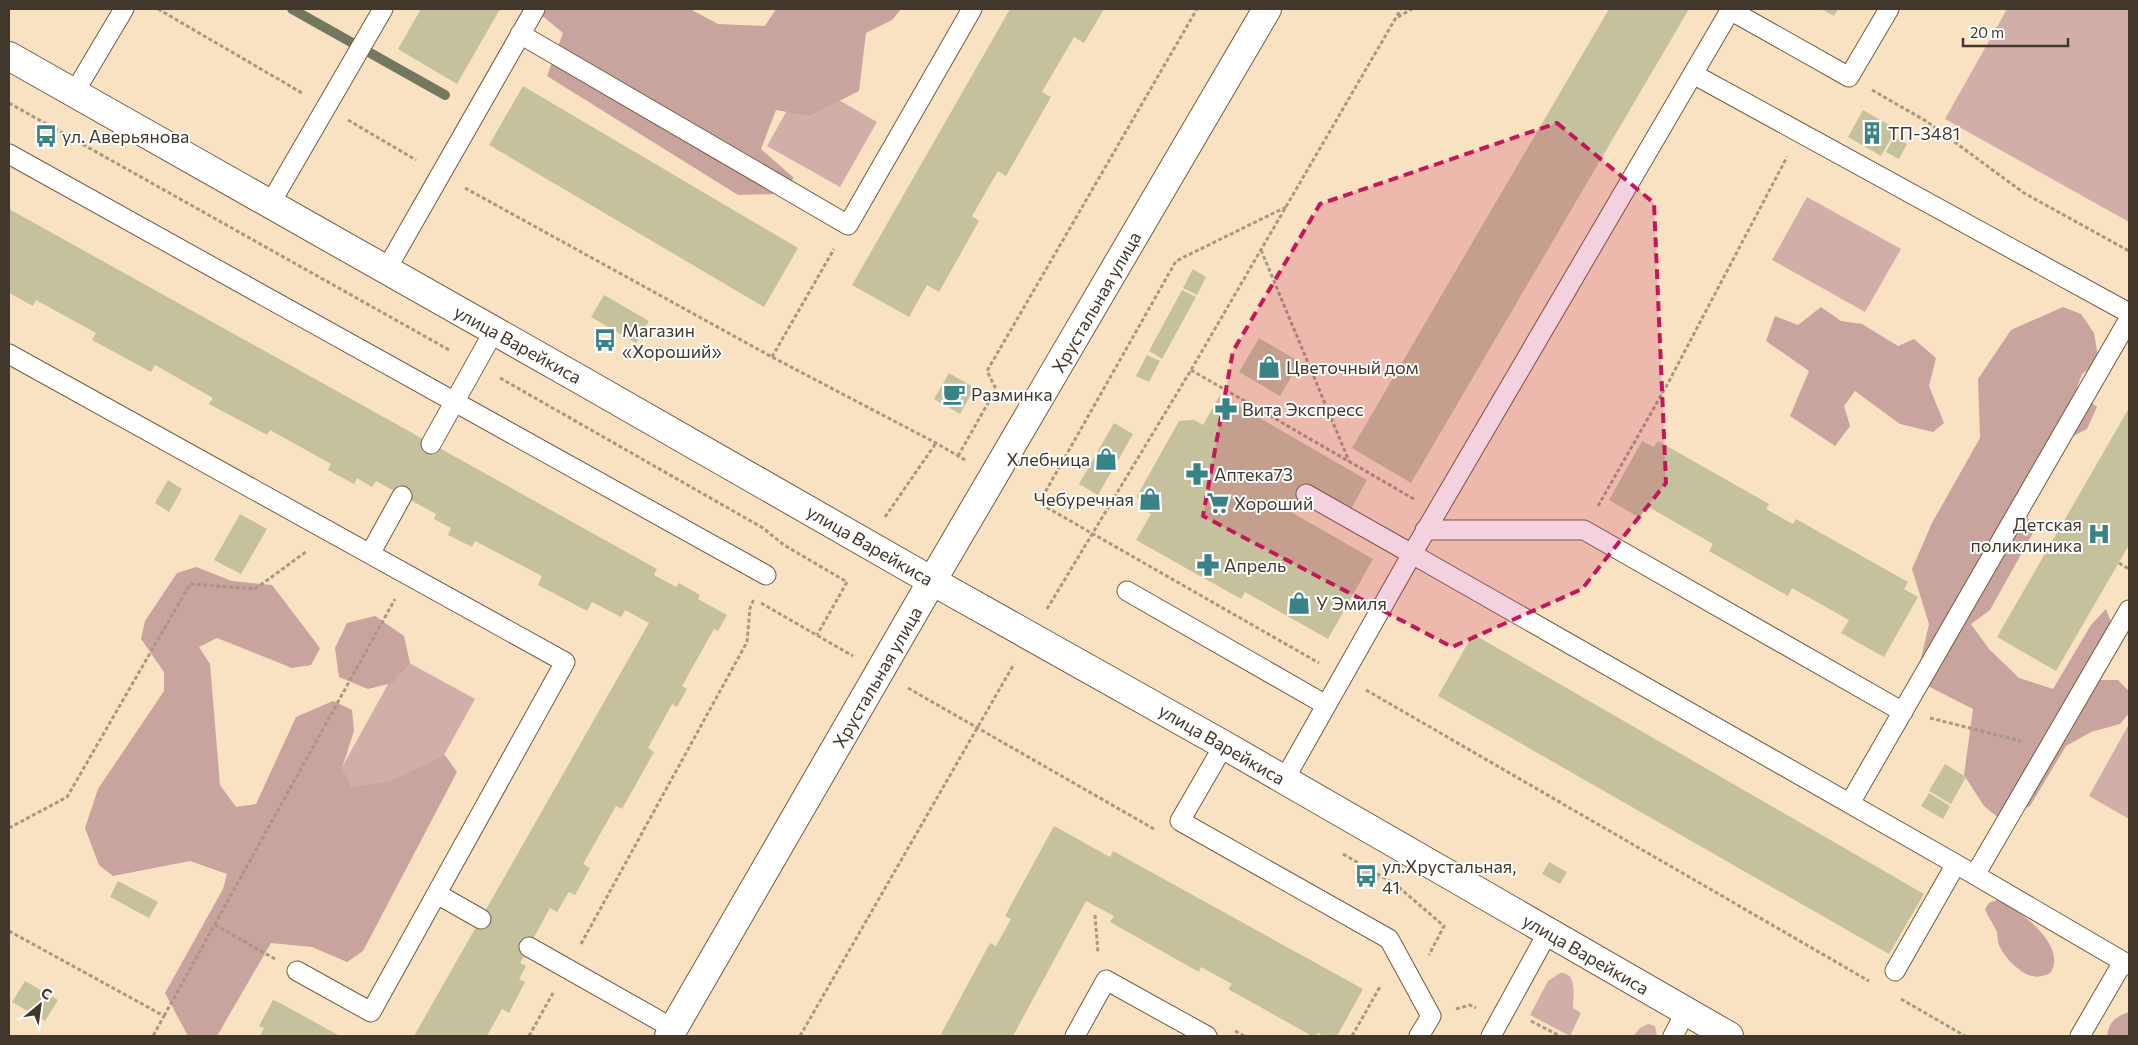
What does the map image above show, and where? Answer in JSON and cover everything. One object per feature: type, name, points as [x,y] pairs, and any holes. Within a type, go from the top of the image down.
[{"type":"main road","name":"Хрустальная улица","points":[[671,1033],[932,581],[1267,9]]},
{"type":"main road","name":"улица Варейкиса","points":[[9,56],[1224,745],[1729,1036]]},
{"type":"lane","points":[[74,93],[124,9]]},
{"type":"lane","points":[[270,204],[383,9]]},
{"type":"lane","points":[[386,270],[535,9]]},
{"type":"lane","points":[[520,34],[848,225],[972,9]]},
{"type":"lane","points":[[1284,780],[1436,511],[1730,10],[1850,77],[1889,9]]},
{"type":"lane","points":[[1693,74],[2129,313]]},
{"type":"lane","points":[[9,154],[766,574]]},
{"type":"lane","points":[[1850,803],[2129,319]]},
{"type":"lane","points":[[432,444],[494,331]]},
{"type":"lane","points":[[9,354],[565,662],[371,1012],[297,971]]},
{"type":"lane","points":[[1306,494],[1975,874],[2126,963],[2080,1036]]},
{"type":"lane","points":[[370,554],[402,496]]},
{"type":"lane","points":[[1425,530],[1584,530],[1903,712]]},
{"type":"lane","points":[[1127,592],[1326,705]]},
{"type":"lane","points":[[1975,874],[2129,610]]},
{"type":"lane","points":[[1224,745],[1180,821],[1389,939],[1431,1016],[1419,1036]]},
{"type":"lane","points":[[1895,971],[1956,864]]},
{"type":"lane","points":[[437,894],[481,919]]},
{"type":"lane","points":[[1491,1036],[1548,932]]},
{"type":"lane","points":[[529,947],[671,1033]]},
{"type":"lane","points":[[1075,1036],[1106,980],[1207,1036]]},
{"type":"lane","points":[[1673,1036],[1686,1011]]},
{"type":"path","points":[[158,9],[441,175],[772,357],[965,460]]},
{"type":"path","points":[[958,456],[996,389],[988,370],[1197,9]]},
{"type":"path","points":[[800,1036],[976,727],[1191,370],[1401,9]]},
{"type":"path","points":[[1396,18],[1412,9]]},
{"type":"path","points":[[1850,77],[1926,121],[2024,193],[2129,252]]},
{"type":"path","points":[[9,103],[476,364],[763,528],[784,545],[847,582],[817,636]]},
{"type":"path","points":[[1584,530],[1667,384],[1800,133]]},
{"type":"path","points":[[1286,207],[1176,261],[1039,503],[1870,981]]},
{"type":"path","points":[[772,357],[848,225]]},
{"type":"path","points":[[1261,250],[1349,461]]},
{"type":"path","points":[[1191,370],[1436,511]]},
{"type":"path","points":[[883,520],[936,443]]},
{"type":"path","points":[[9,828],[67,797],[190,584],[256,589],[331,532]]},
{"type":"path","points":[[2119,563],[2129,569]]},
{"type":"path","points":[[153,1036],[408,574]]},
{"type":"path","points":[[529,1036],[747,642],[750,608],[766,574]]},
{"type":"path","points":[[754,598],[1161,833]]},
{"type":"path","points":[[1903,712],[2050,748]]},
{"type":"path","points":[[1343,854],[1396,884],[1444,926],[1422,969],[1408,973],[1392,964],[1352,1036]]},
{"type":"path","points":[[1095,915],[1099,956]]},
{"type":"path","points":[[214,925],[297,971]]},
{"type":"path","points":[[9,930],[164,1016]]},
{"type":"path","points":[[1896,996],[1965,1036]]},
{"type":"path","points":[[1506,1008],[1560,1036]]},
{"type":"highlighted area","points":[[1557,123],[1654,203],[1666,483],[1582,589],[1452,647],[1203,516],[1233,351],[1320,204]]},
{"type":"shaded area","points":[[534,9],[690,9],[718,24],[765,26],[776,9],[901,9],[892,20],[866,33],[859,91],[809,116],[776,110],[761,149],[794,178],[779,194],[738,195],[547,76],[563,33]]},
{"type":"shaded area","points":[[2007,9],[2129,9],[2129,222],[1945,119]]},
{"type":"shaded area","points":[[804,80],[877,122],[840,187],[767,146]]},
{"type":"shaded area","points":[[1807,197],[1901,249],[1865,312],[1772,260]]},
{"type":"shaded area","points":[[1821,307],[1841,321],[1862,324],[1898,346],[1914,339],[1936,358],[1929,386],[1944,423],[1933,432],[1900,424],[1855,391],[1844,406],[1850,426],[1835,446],[1790,416],[1809,371],[1766,341],[1775,316],[1798,325]]},
{"type":"shaded area","points":[[2063,307],[2081,314],[2094,333],[2099,362],[2082,374],[2076,390],[2097,407],[2087,429],[2047,449],[2018,496],[2034,531],[1990,610],[1971,624],[1989,649],[2019,678],[2053,689],[2091,625],[2106,609],[2112,625],[2081,680],[2118,680],[2129,691],[2129,713],[2120,724],[2091,732],[2066,746],[2030,806],[2000,819],[1984,806],[1964,775],[1973,709],[1916,680],[1929,624],[1912,569],[1932,523],[1980,438],[1978,379],[2011,330]]},
{"type":"shaded area","points":[[196,567],[232,581],[272,585],[320,648],[311,665],[292,668],[217,638],[199,647],[210,664],[220,785],[236,807],[256,804],[296,717],[333,701],[352,710],[354,731],[342,768],[351,787],[389,782],[445,755],[457,772],[363,951],[347,962],[312,947],[271,943],[217,1036],[188,1036],[165,993],[223,889],[227,874],[190,861],[113,876],[99,865],[85,828],[98,789],[164,691],[164,672],[141,639],[145,621],[177,573]]},
{"type":"shaded area","points":[[375,616],[404,636],[410,663],[392,683],[368,689],[339,677],[335,648],[347,623]]},
{"type":"shaded area","points":[[402,659],[475,699],[409,818],[336,778]]},
{"type":"shaded area","points":[[2129,724],[2129,819],[2089,796]]},
{"type":"shaded area","points":[[1997,900],[2027,919],[2046,938],[2052,949],[2054,960],[2052,970],[2049,973],[2036,977],[2029,975],[2017,968],[2002,951],[1997,932],[1985,909],[1989,903]]},
{"type":"shaded area","points":[[1560,973],[1570,976],[1574,992],[1573,1008],[1581,1013],[1570,1036],[1530,1015],[1548,981]]},
{"type":"shaded area","points":[[2129,1012],[2129,1036],[2107,1036],[2111,1023]]},
{"type":"shaded area","points":[[1648,1024],[1655,1026],[1657,1036],[1633,1036],[1640,1028]]},
{"type":"building","points":[[421,9],[500,9],[457,84],[398,49]]},
{"type":"building","points":[[1010,9],[1104,9],[1084,43],[1074,37],[1042,92],[1051,97],[1006,176],[998,171],[972,216],[979,221],[939,292],[927,285],[909,317],[852,285]]},
{"type":"building","points":[[1609,9],[1689,9],[1411,483],[1352,448]]},
{"type":"building","points":[[1821,9],[1838,9],[1834,16]]},
{"type":"building","points":[[523,86],[798,248],[764,307],[489,145]]},
{"type":"building","name":"ТП-3481","points":[[1863,110],[1896,129],[1881,156],[1848,137]]},
{"type":"building","points":[[1894,137],[1907,144],[1899,159],[1886,152]]},
{"type":"building","points":[[9,209],[657,569],[654,575],[676,587],[679,583],[700,595],[698,599],[727,615],[718,631],[714,629],[682,686],[687,689],[677,707],[672,704],[648,748],[654,752],[622,809],[616,806],[583,864],[590,868],[575,895],[569,892],[557,912],[550,908],[520,963],[526,966],[519,979],[525,982],[509,1013],[502,1009],[487,1036],[414,1036],[649,623],[625,610],[621,617],[592,602],[587,611],[538,585],[542,576],[475,541],[472,547],[448,535],[451,528],[434,519],[436,514],[376,481],[372,487],[357,478],[354,484],[328,470],[331,464],[270,430],[267,435],[209,404],[213,398],[155,365],[151,372],[92,340],[96,333],[36,300],[33,306],[9,293]]},
{"type":"building","points":[[1193,269],[1206,277],[1197,295],[1183,288]]},
{"type":"building","points":[[1182,290],[1196,297],[1162,359],[1149,351]]},
{"type":"building","points":[[604,295],[649,321],[636,343],[591,317]]},
{"type":"building","name":"Цветочный дом","points":[[1259,338],[1300,362],[1280,396],[1239,372]]},
{"type":"building","points":[[1147,355],[1160,361],[1149,382],[1136,376]]},
{"type":"building","name":"Разминка","points":[[949,373],[975,388],[960,414],[934,399]]},
{"type":"building","name":"Хороший","points":[[1220,395],[1367,480],[1351,509],[1306,484],[1291,512],[1373,559],[1328,639],[1245,592],[1241,599],[1136,540],[1151,514],[1143,509],[1137,496],[1179,421],[1194,420],[1203,425]]},
{"type":"building","points":[[2129,408],[2129,545],[2056,671],[1997,637]]},
{"type":"building","name":"Хлебница","points":[[1114,423],[1133,434],[1098,495],[1079,484]]},
{"type":"building","points":[[1642,441],[1654,447],[1658,441],[1769,504],[1766,509],[1793,524],[1796,519],[1908,582],[1904,589],[1918,597],[1884,657],[1841,633],[1849,620],[1792,588],[1788,596],[1709,551],[1713,544],[1647,506],[1640,518],[1609,500]]},
{"type":"building","points":[[168,480],[182,489],[169,512],[155,503]]},
{"type":"building","points":[[240,514],[267,529],[241,574],[214,560]]},
{"type":"building","points":[[1473,634],[1924,894],[1889,954],[1438,696]]},
{"type":"building","points":[[1945,764],[1966,777],[1951,804],[1929,791]]},
{"type":"building","points":[[1929,793],[1950,806],[1943,819],[1921,806]]},
{"type":"building","points":[[1054,826],[1110,857],[1113,851],[1363,989],[1337,1036],[1323,1036],[1318,1033],[1316,1036],[1312,1036],[1228,989],[1232,984],[1201,967],[1199,972],[1110,922],[1114,916],[1086,901],[1013,1036],[946,1036],[941,1034],[990,943],[996,946],[1011,919],[1005,916]]},
{"type":"building","points":[[1549,862],[1567,872],[1560,884],[1542,874]]},
{"type":"building","points":[[1359,865],[1380,877],[1375,886],[1354,874]]},
{"type":"building","points":[[118,881],[158,902],[149,918],[110,897]]},
{"type":"building","points":[[25,981],[58,1000],[45,1021],[12,1002]]},
{"type":"building","points":[[273,1000],[340,1036],[260,1036],[264,1028],[259,1026]]},
{"type":"waterway","points":[[292,9],[445,95]]},
{"type":"place","name":"ТП-3481","points":[[1872,133]]},
{"type":"place","name":"ул. Аверьянова","points":[[46,136]]},
{"type":"place","name":"Магазин «Хороший»","points":[[605,340]]},
{"type":"place","name":"Цветочный дом","points":[[1269,367]]},
{"type":"place","name":"Разминка","points":[[954,394]]},
{"type":"place","name":"Вита Экспресс","points":[[1226,409]]},
{"type":"place","name":"Хлебница","points":[[1106,459]]},
{"type":"place","name":"Аптека73","points":[[1197,474]]},
{"type":"place","name":"Чебуречная","points":[[1150,499]]},
{"type":"place","name":"Хороший","points":[[1218,503]]},
{"type":"place","name":"Детская поликлиника","points":[[2099,534]]},
{"type":"place","name":"Апрель","points":[[1208,565]]},
{"type":"place","name":"У Эмиля","points":[[1299,603]]},
{"type":"place","name":"ул.Хрустальная, 41","points":[[1366,876]]}]
